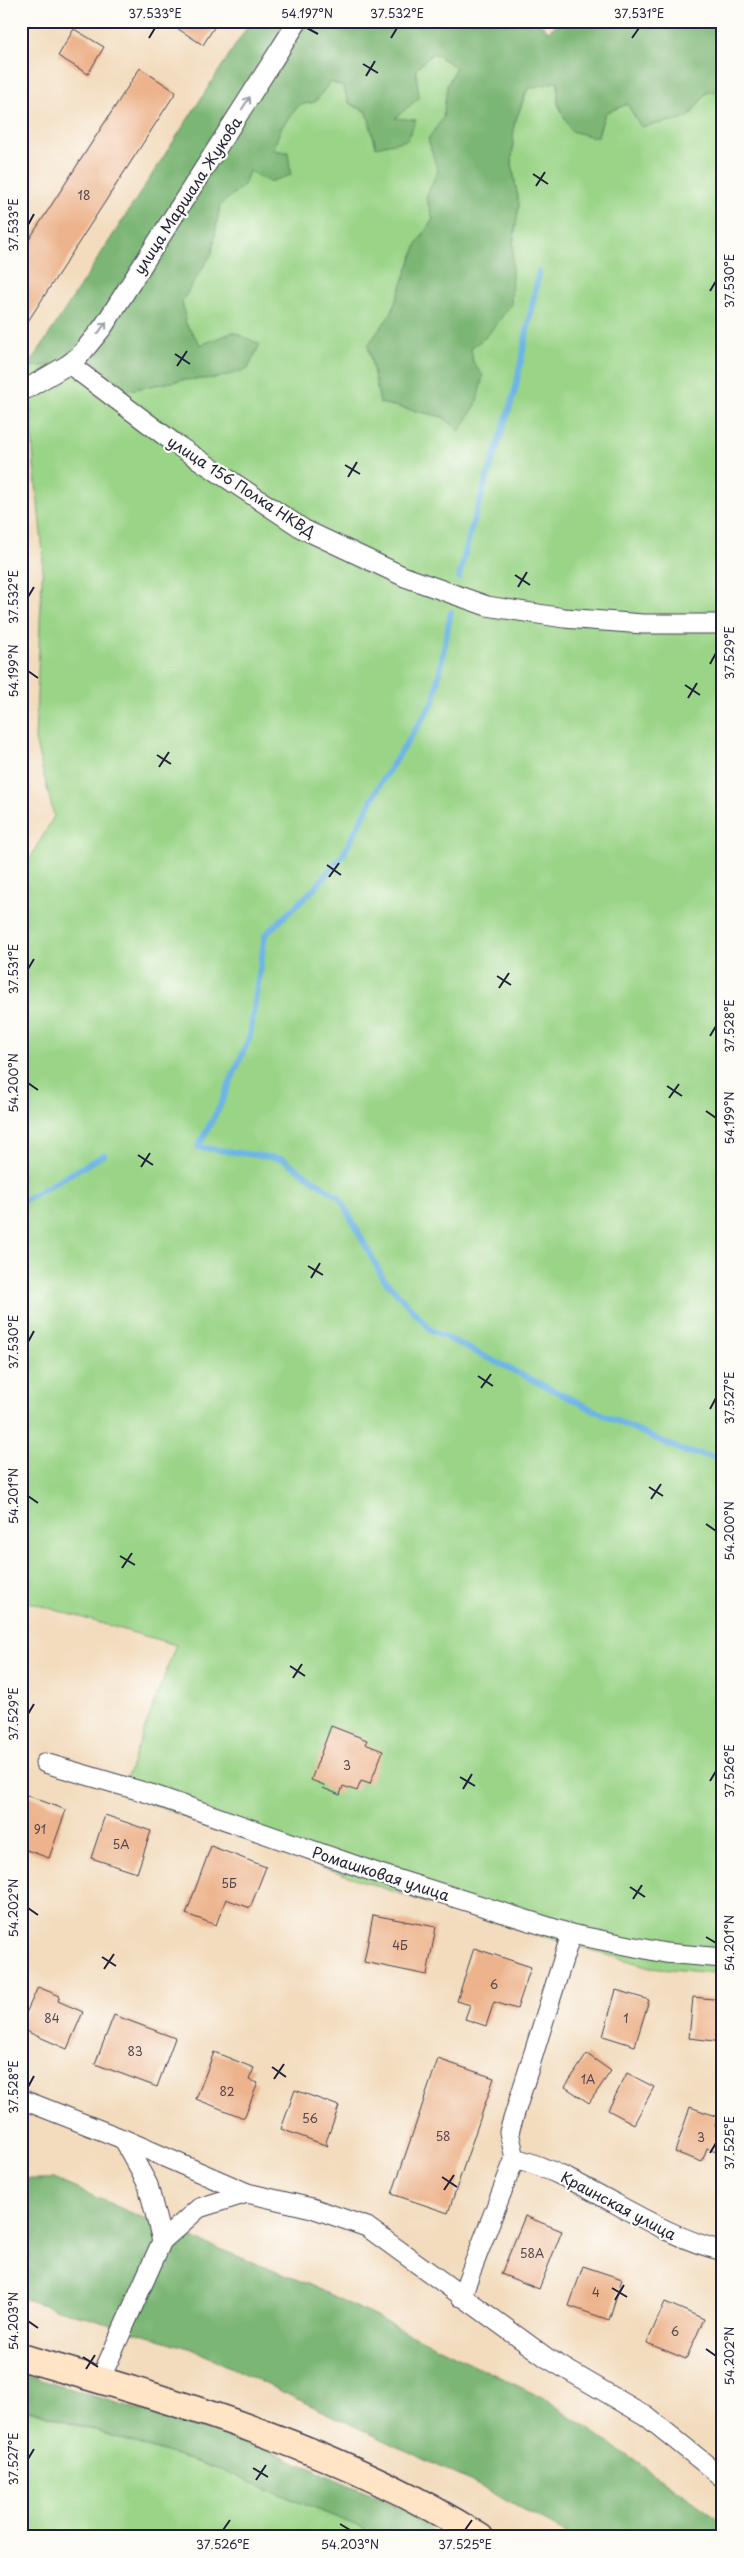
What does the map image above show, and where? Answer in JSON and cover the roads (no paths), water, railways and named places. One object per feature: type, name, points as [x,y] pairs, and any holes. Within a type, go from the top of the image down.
[{"type":"main road","points":[[21,2357],[217,2415],[297,2445],[388,2485],[480,2537]]},
{"type":"street","name":"улица Маршала Жукова","points":[[21,392],[70,364],[81,354],[103,327],[298,21]]},
{"type":"street","name":"улица 156 Полка НКВД","points":[[70,364],[176,445],[303,528],[405,577],[487,606],[564,618],[643,624],[723,624]]},
{"type":"street","name":"Ромашковая улица","points":[[45,1763],[152,1794],[377,1873],[571,1934],[666,1953],[723,1958]]},
{"type":"street","points":[[461,2297],[515,2158],[509,2132],[571,1934]]},
{"type":"street","points":[[21,2098],[123,2139],[247,2193],[312,2208],[367,2227],[547,2358],[646,2416],[723,2478]]},
{"type":"street","points":[[123,2139],[148,2185],[162,2241]]},
{"type":"street","name":"Краинская улица","points":[[515,2158],[546,2167],[694,2244],[723,2251]]},
{"type":"street","points":[[100,2380],[162,2241],[198,2208],[247,2193]]},
{"type":"waterway","points":[[459,578],[471,529],[515,391],[539,272]]},
{"type":"waterway","points":[[451,612],[434,701],[382,781],[343,855],[315,888],[265,935],[250,1036],[220,1106],[198,1147],[283,1159],[340,1198],[383,1278],[431,1330],[610,1418],[686,1452],[723,1458]]},
{"type":"waterway","points":[[21,1202],[104,1155]]}]
